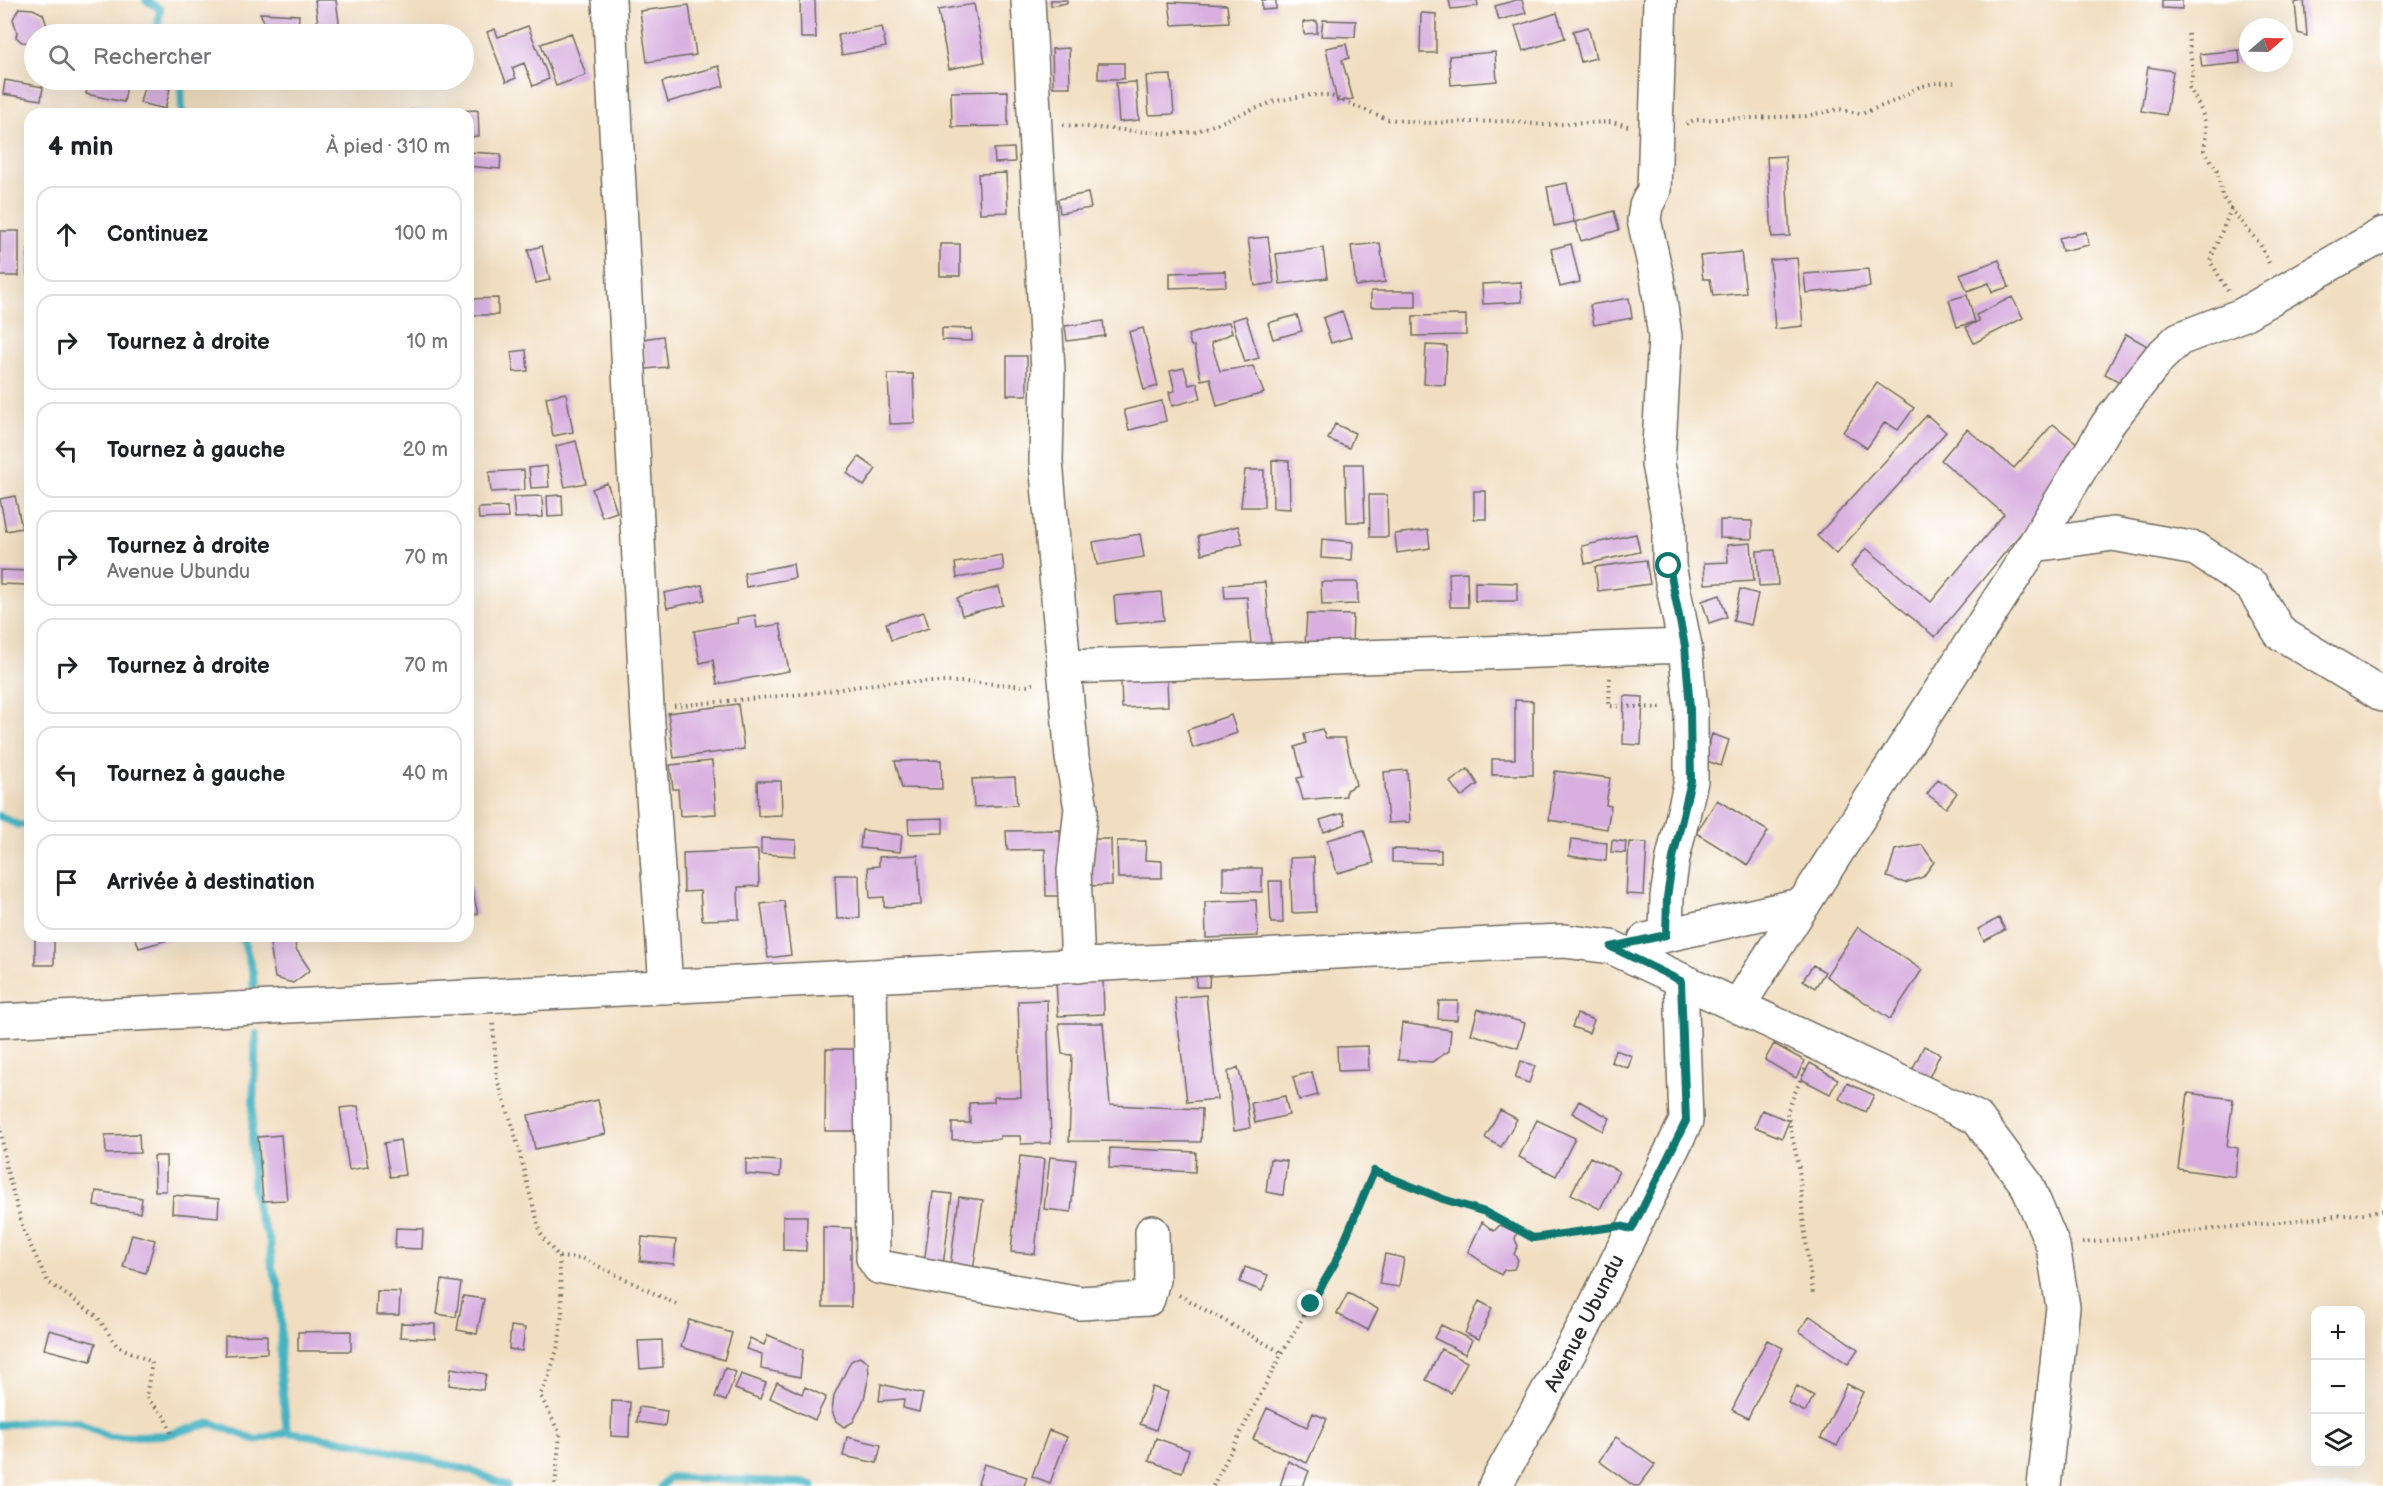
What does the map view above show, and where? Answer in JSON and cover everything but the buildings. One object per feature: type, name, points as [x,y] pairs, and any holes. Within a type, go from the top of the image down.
[{"type":"street","points":[[609,0],[647,708],[666,987]]},
{"type":"street","points":[[1028,0],[1048,371],[1046,462],[1072,758],[1082,808],[1074,872],[1078,915],[1078,966]]},
{"type":"street","points":[[1660,0],[1654,190],[1646,206],[1644,220],[1657,277],[1665,337],[1658,464],[1669,521],[1669,566],[1685,646],[1690,709],[1691,781],[1673,858],[1667,897],[1666,935]]},
{"type":"street","points":[[1738,1005],[2034,545],[2107,425],[2159,358],[2179,339],[2242,315],[2383,234]]},
{"type":"street","points":[[2034,545],[2113,534],[2196,549],[2252,586],[2280,633],[2383,695]]},
{"type":"street","points":[[1065,667],[1685,646]]},
{"type":"street","points":[[1611,947],[1804,904]]},
{"type":"street","points":[[0,1021],[1564,941],[1611,947],[1977,1118],[2027,1185],[2053,1246],[2063,1307],[2044,1486]]},
{"type":"street","points":[[870,976],[873,1258],[876,1264],[1080,1304],[1148,1299],[1153,1280],[1152,1232]]},
{"type":"street","name":"Avenue Ubundu","points":[[1495,1486],[1587,1320],[1686,1121],[1681,981]]},
{"type":"path","points":[[2188,34],[2193,73],[2189,87],[2203,114],[2207,129],[2204,150],[2217,170],[2223,196],[2231,209],[2260,244],[2273,270],[2291,287]]},
{"type":"path","points":[[1035,123],[1171,134],[1195,132],[1275,101],[1310,95],[1329,96],[1388,119],[1425,123],[1510,121],[1542,125],[1612,122],[1637,128],[1684,124],[1694,120],[1806,116],[1839,109],[1861,114],[1892,102],[1919,87],[1934,82],[1954,82]]},
{"type":"path","points":[[2231,209],[2210,261],[2242,315]]},
{"type":"path","points":[[1611,648],[1609,706],[1690,709]]},
{"type":"path","points":[[647,708],[813,693],[888,682],[965,682],[1029,686],[1065,667]]},
{"type":"path","points":[[490,996],[497,1078],[514,1130],[542,1237],[559,1257],[562,1312],[559,1343],[548,1380],[540,1395],[560,1434],[555,1486]]},
{"type":"path","points":[[1813,1295],[1799,1168],[1787,1112],[1815,1043]]},
{"type":"path","points":[[0,1125],[6,1167],[24,1232],[48,1282],[97,1316],[117,1346],[152,1362],[146,1397],[166,1418],[171,1433]]},
{"type":"path","points":[[1213,1486],[1282,1353],[1335,1263],[1374,1171],[1443,1199],[1485,1212],[1533,1238],[1620,1226],[1632,1229]]},
{"type":"path","points":[[2053,1246],[2383,1211]]},
{"type":"path","points":[[559,1257],[585,1259],[675,1304]]},
{"type":"path","points":[[1153,1280],[1282,1353]]},
{"type":"waterway","points":[[146,0],[160,9],[158,24]]},
{"type":"waterway","points":[[181,90],[182,108]]},
{"type":"waterway","points":[[0,816],[18,825],[24,825]]},
{"type":"waterway","points":[[244,942],[253,973],[254,993]]},
{"type":"waterway","points":[[256,1034],[252,1132],[253,1183],[258,1213],[270,1241],[272,1268],[279,1286],[280,1366],[287,1432]]},
{"type":"waterway","points":[[0,1425],[45,1420],[79,1422],[109,1437],[165,1435],[212,1423],[256,1440],[287,1432],[357,1443],[473,1471],[507,1486]]},
{"type":"waterway","points":[[661,1486],[670,1477],[804,1483],[813,1486]]},
{"type":"route","points":[[1311,1304],[1335,1263],[1374,1171],[1443,1199],[1485,1212],[1533,1238],[1620,1226],[1632,1229],[1686,1121],[1681,981],[1611,947],[1666,935],[1667,897],[1673,858],[1691,781],[1690,709],[1685,646],[1669,566]]}]
